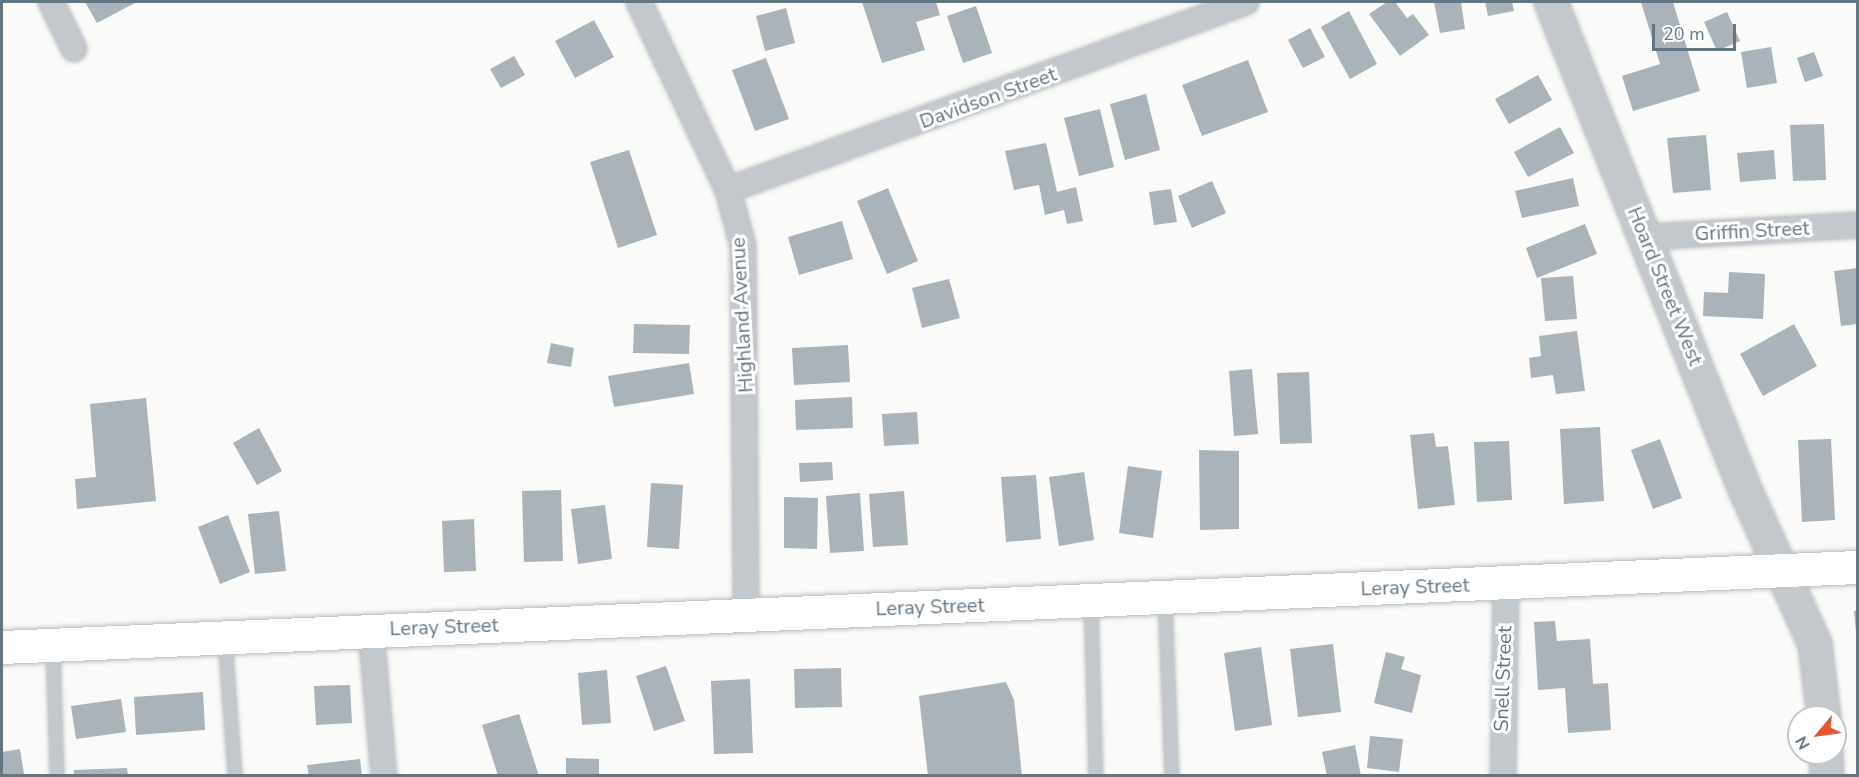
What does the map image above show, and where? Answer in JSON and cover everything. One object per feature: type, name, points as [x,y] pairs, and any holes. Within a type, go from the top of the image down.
[{"type":"main road","name":"Leray Street","points":[[2,647],[1857,567]]},
{"type":"street","points":[[51,2],[74,49]]},
{"type":"street","name":"Highland Avenue","points":[[639,2],[728,190],[743,246],[746,615]]},
{"type":"street","name":"Davidson Street","points":[[728,190],[1246,2]]},
{"type":"street","name":"Hoard Street West","points":[[1551,2],[1780,570],[1815,644],[1823,705]]},
{"type":"street","name":"Griffin Street","points":[[1646,237],[1857,225]]},
{"type":"street","name":"Snell Street","points":[[1503,776],[1506,583]]},
{"type":"street","points":[[371,631],[384,776]]},
{"type":"lane","points":[[1165,597],[1172,776]]},
{"type":"lane","points":[[1091,600],[1096,776]]},
{"type":"lane","points":[[225,637],[235,776]]},
{"type":"lane","points":[[53,645],[57,776]]},
{"type":"building","points":[[85,2],[137,2],[97,23]]},
{"type":"building","points":[[862,2],[936,2],[940,15],[916,22],[925,50],[882,63]]},
{"type":"building","points":[[1387,2],[1395,2],[1407,18],[1413,14],[1429,35],[1400,56],[1369,14]]},
{"type":"building","points":[[1434,2],[1461,2],[1465,29],[1440,33]]},
{"type":"building","points":[[1485,2],[1512,2],[1514,11],[1488,16]]},
{"type":"building","points":[[1641,2],[1673,2],[1700,91],[1633,111],[1622,76],[1660,64]]},
{"type":"building","points":[[976,6],[992,53],[963,63],[947,16]]},
{"type":"building","points":[[786,8],[795,43],[765,51],[756,16]]},
{"type":"building","points":[[1349,11],[1377,64],[1350,79],[1321,27]]},
{"type":"building","points":[[1727,12],[1740,41],[1717,51],[1704,22]]},
{"type":"building","points":[[594,20],[614,57],[575,78],[555,41]]},
{"type":"building","points":[[1310,28],[1325,57],[1303,68],[1288,40]]},
{"type":"building","points":[[1771,47],[1777,83],[1747,88],[1741,52]]},
{"type":"building","points":[[1814,52],[1823,76],[1805,82],[1797,58]]},
{"type":"building","points":[[514,56],[525,75],[501,88],[490,69]]},
{"type":"building","points":[[766,58],[789,119],[755,131],[732,70]]},
{"type":"building","points":[[1248,60],[1268,112],[1202,136],[1182,85]]},
{"type":"building","points":[[1538,75],[1552,100],[1509,124],[1495,99]]},
{"type":"building","points":[[1146,94],[1160,150],[1125,160],[1110,104]]},
{"type":"building","points":[[1100,109],[1114,167],[1079,176],[1064,118]]},
{"type":"building","points":[[1824,124],[1826,180],[1793,181],[1790,125]]},
{"type":"building","points":[[1560,127],[1574,153],[1528,177],[1514,152]]},
{"type":"building","points":[[1706,135],[1711,190],[1673,193],[1667,138]]},
{"type":"building","points":[[1046,143],[1057,192],[1076,187],[1083,221],[1067,224],[1064,210],[1045,215],[1039,185],[1014,190],[1005,151]]},
{"type":"building","points":[[629,150],[657,235],[618,248],[590,162]]},
{"type":"building","points":[[1774,150],[1776,179],[1740,182],[1737,153]]},
{"type":"building","points":[[1573,178],[1579,206],[1522,218],[1515,191]]},
{"type":"building","points":[[1212,181],[1226,213],[1192,228],[1178,196]]},
{"type":"building","points":[[888,188],[918,261],[887,274],[857,201]]},
{"type":"building","points":[[1171,189],[1177,222],[1154,225],[1149,192]]},
{"type":"building","points":[[842,221],[853,259],[799,275],[788,237]]},
{"type":"building","points":[[1585,224],[1597,254],[1537,278],[1526,248]]},
{"type":"building","points":[[1858,268],[1858,324],[1841,326],[1834,271]]},
{"type":"building","points":[[1729,272],[1765,274],[1763,319],[1703,316],[1704,292],[1728,293]]},
{"type":"building","points":[[1573,276],[1577,319],[1545,321],[1541,278]]},
{"type":"building","points":[[949,279],[960,318],[922,328],[912,288]]},
{"type":"building","points":[[634,324],[690,325],[689,354],[633,353]]},
{"type":"building","points":[[1794,324],[1817,366],[1763,396],[1740,354]]},
{"type":"building","points":[[1577,331],[1585,391],[1556,394],[1553,375],[1531,378],[1529,358],[1541,356],[1539,336]]},
{"type":"building","points":[[551,343],[574,348],[571,367],[547,363]]},
{"type":"building","points":[[848,345],[850,382],[794,385],[792,348]]},
{"type":"building","points":[[689,363],[694,394],[614,407],[608,376]]},
{"type":"building","points":[[1252,369],[1258,434],[1234,436],[1229,371]]},
{"type":"building","points":[[1309,372],[1312,443],[1280,444],[1277,373]]},
{"type":"building","points":[[852,397],[853,428],[796,430],[795,400]]},
{"type":"building","points":[[146,398],[156,501],[77,509],[75,479],[96,477],[90,404]]},
{"type":"building","points":[[917,412],[919,444],[884,446],[882,414]]},
{"type":"building","points":[[1600,427],[1604,501],[1564,504],[1560,429]]},
{"type":"building","points":[[259,428],[282,471],[257,485],[233,443]]},
{"type":"building","points":[[1434,433],[1436,447],[1448,446],[1455,505],[1418,509],[1410,435]]},
{"type":"building","points":[[1660,439],[1682,498],[1653,509],[1631,450]]},
{"type":"building","points":[[1831,439],[1835,520],[1802,522],[1798,440]]},
{"type":"building","points":[[1509,441],[1512,500],[1477,502],[1474,442]]},
{"type":"building","points":[[1199,450],[1239,451],[1239,529],[1200,530]]},
{"type":"building","points":[[832,462],[833,480],[800,482],[799,463]]},
{"type":"building","points":[[1128,466],[1162,471],[1153,538],[1119,533]]},
{"type":"building","points":[[1084,472],[1094,540],[1059,546],[1049,477]]},
{"type":"building","points":[[1036,475],[1041,539],[1006,542],[1001,477]]},
{"type":"building","points":[[651,483],[683,485],[679,549],[647,547]]},
{"type":"building","points":[[561,490],[563,561],[524,562],[522,491]]},
{"type":"building","points":[[904,491],[908,545],[873,547],[869,494]]},
{"type":"building","points":[[860,493],[864,551],[830,553],[826,496]]},
{"type":"building","points":[[784,497],[818,498],[817,549],[784,548]]},
{"type":"building","points":[[605,505],[612,559],[578,564],[571,509]]},
{"type":"building","points":[[279,511],[286,571],[255,574],[248,514]]},
{"type":"building","points":[[228,515],[250,572],[220,584],[198,527]]},
{"type":"building","points":[[474,519],[476,571],[444,572],[442,521]]},
{"type":"building","points":[[1858,610],[1858,632],[1856,632],[1854,611]]},
{"type":"building","points":[[1555,621],[1557,641],[1590,639],[1593,684],[1608,683],[1611,730],[1568,733],[1565,688],[1538,690],[1534,622]]},
{"type":"building","points":[[1333,644],[1341,712],[1298,717],[1290,649]]},
{"type":"building","points":[[1261,647],[1272,725],[1235,731],[1224,653]]},
{"type":"building","points":[[1386,652],[1405,657],[1401,669],[1421,675],[1412,713],[1374,703]]},
{"type":"building","points":[[666,666],[685,721],[654,731],[636,676]]},
{"type":"building","points":[[841,668],[842,707],[795,708],[794,669]]},
{"type":"building","points":[[607,670],[611,723],[582,725],[578,673]]},
{"type":"building","points":[[750,679],[753,753],[714,754],[711,681]]},
{"type":"building","points":[[1006,682],[1014,700],[1022,776],[928,776],[919,696]]},
{"type":"building","points":[[350,685],[352,723],[316,725],[314,686]]},
{"type":"building","points":[[203,692],[205,730],[136,735],[134,697]]},
{"type":"building","points":[[121,699],[126,732],[76,739],[71,706]]},
{"type":"building","points":[[519,714],[539,776],[498,776],[482,725]]},
{"type":"building","points":[[1370,736],[1403,739],[1399,772],[1367,768]]},
{"type":"building","points":[[1355,745],[1361,776],[1327,776],[1322,752]]},
{"type":"building","points":[[20,749],[24,774],[2,776],[2,752]]},
{"type":"building","points":[[566,758],[599,759],[599,776],[566,776]]},
{"type":"building","points":[[360,759],[362,776],[309,776],[307,765]]},
{"type":"building","points":[[127,768],[128,776],[74,776],[74,770]]}]
